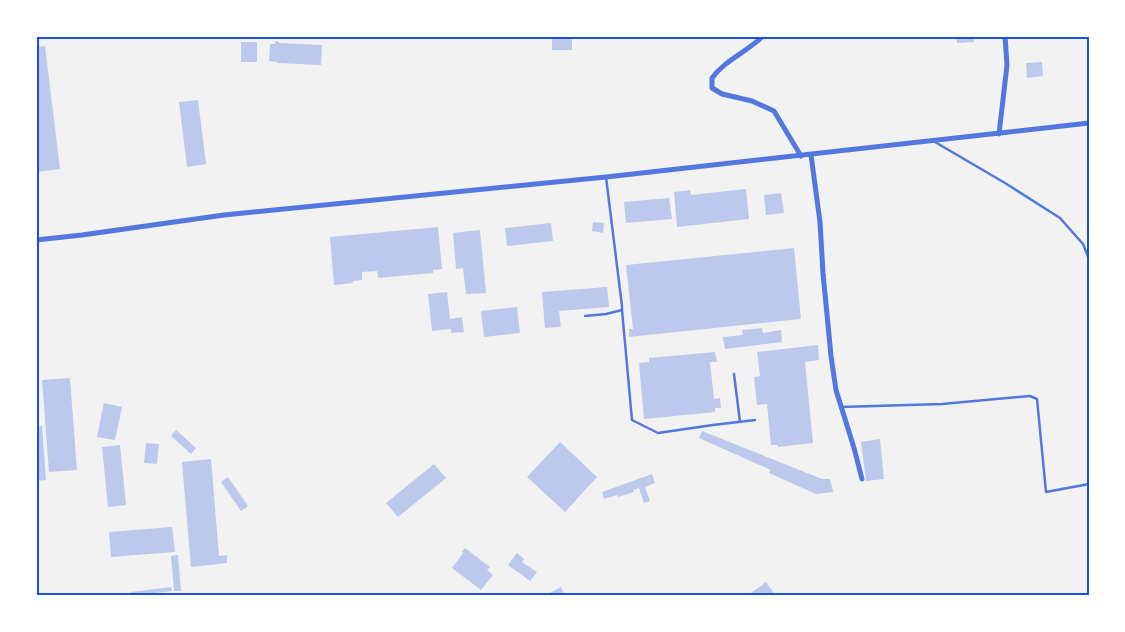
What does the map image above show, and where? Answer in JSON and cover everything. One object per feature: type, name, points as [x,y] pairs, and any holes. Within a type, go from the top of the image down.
[{"type":"street","points":[[763,36],[718,70],[712,78],[712,88],[722,94],[752,101],[774,111],[802,156]]},
{"type":"street","points":[[999,134],[1007,65],[1005,36]]},
{"type":"street","points":[[36,240],[224,215],[606,177],[1089,123]]},
{"type":"street","points":[[811,155],[820,222],[823,273],[836,390],[862,479]]},
{"type":"lane","points":[[934,141],[1060,218],[1083,244],[1089,259]]},
{"type":"lane","points":[[606,177],[622,310],[632,420],[658,433],[713,424],[755,420]]},
{"type":"lane","points":[[586,316],[622,310]]},
{"type":"lane","points":[[734,374],[740,422]]},
{"type":"lane","points":[[841,407],[942,404],[1030,396],[1037,399],[1046,492],[1089,484]]},
{"type":"building","points":[[552,36],[572,36],[572,50],[552,50]]},
{"type":"building","points":[[956,36],[973,36],[974,42],[957,43]]},
{"type":"building","points":[[275,41],[279,43],[322,45],[321,65],[269,61],[270,44],[275,44]]},
{"type":"building","points":[[241,42],[257,42],[257,62],[241,62]]},
{"type":"building","points":[[45,46],[60,169],[36,172],[36,47]]},
{"type":"building","points":[[1042,62],[1043,76],[1027,78],[1026,63]]},
{"type":"building","points":[[198,100],[206,164],[187,167],[179,102]]},
{"type":"building","points":[[746,189],[749,219],[677,227],[674,192],[690,190],[691,195]]},
{"type":"building","points":[[781,193],[784,213],[766,215],[764,195]]},
{"type":"building","points":[[669,198],[672,219],[626,223],[624,202]]},
{"type":"building","points":[[593,222],[604,223],[603,233],[592,231]]},
{"type":"building","points":[[551,223],[553,241],[507,246],[505,228]]},
{"type":"building","points":[[438,227],[442,269],[433,270],[433,273],[378,278],[377,271],[362,272],[362,280],[334,285],[330,237]]},
{"type":"building","points":[[480,230],[486,293],[466,294],[463,268],[456,269],[453,233]]},
{"type":"building","points":[[794,248],[801,319],[629,337],[629,329],[633,329],[626,265]]},
{"type":"building","points":[[607,287],[609,307],[559,311],[561,327],[545,328],[542,292]]},
{"type":"building","points":[[447,292],[450,319],[462,317],[464,332],[451,333],[451,329],[432,331],[428,294]]},
{"type":"building","points":[[517,307],[520,333],[484,337],[481,311]]},
{"type":"building","points":[[762,328],[763,333],[781,330],[782,342],[725,349],[723,337],[743,335],[742,330]]},
{"type":"building","points":[[818,345],[819,360],[805,362],[813,443],[778,447],[778,445],[771,445],[767,404],[757,405],[754,377],[760,376],[757,352]]},
{"type":"building","points":[[715,352],[717,362],[710,362],[714,399],[720,398],[721,408],[715,408],[715,412],[644,419],[639,363],[649,362],[649,358]]},
{"type":"building","points":[[70,378],[77,470],[49,472],[42,380]]},
{"type":"building","points":[[104,403],[122,407],[115,440],[97,437]]},
{"type":"building","points":[[42,426],[46,480],[36,481],[36,427]]},
{"type":"building","points":[[176,430],[196,448],[191,454],[171,436]]},
{"type":"building","points":[[702,431],[822,479],[830,479],[833,492],[816,494],[769,473],[771,470],[699,438]]},
{"type":"building","points":[[880,439],[884,479],[866,481],[861,442]]},
{"type":"building","points":[[560,442],[597,477],[565,512],[527,477]]},
{"type":"building","points":[[146,443],[159,444],[157,464],[144,463]]},
{"type":"building","points":[[120,445],[126,505],[108,507],[102,447]]},
{"type":"building","points":[[211,459],[219,556],[227,555],[227,563],[191,567],[182,462]]},
{"type":"building","points":[[434,464],[446,478],[398,517],[386,503]]},
{"type":"building","points":[[652,474],[655,483],[645,487],[650,501],[644,503],[639,488],[633,490],[634,492],[604,499],[602,492]]},
{"type":"building","points":[[228,477],[248,506],[241,511],[221,482]]},
{"type":"building","points":[[172,527],[175,552],[111,557],[109,532]]},
{"type":"building","points":[[465,548],[490,567],[487,570],[493,575],[481,590],[452,568]]},
{"type":"building","points":[[517,553],[524,559],[522,562],[537,572],[530,581],[508,565]]},
{"type":"building","points":[[178,555],[181,591],[174,591],[171,556]]},
{"type":"building","points":[[766,582],[776,596],[753,596],[751,593]]},
{"type":"building","points":[[171,587],[172,591],[131,596],[131,592]]},
{"type":"building","points":[[561,587],[565,596],[544,596]]}]
